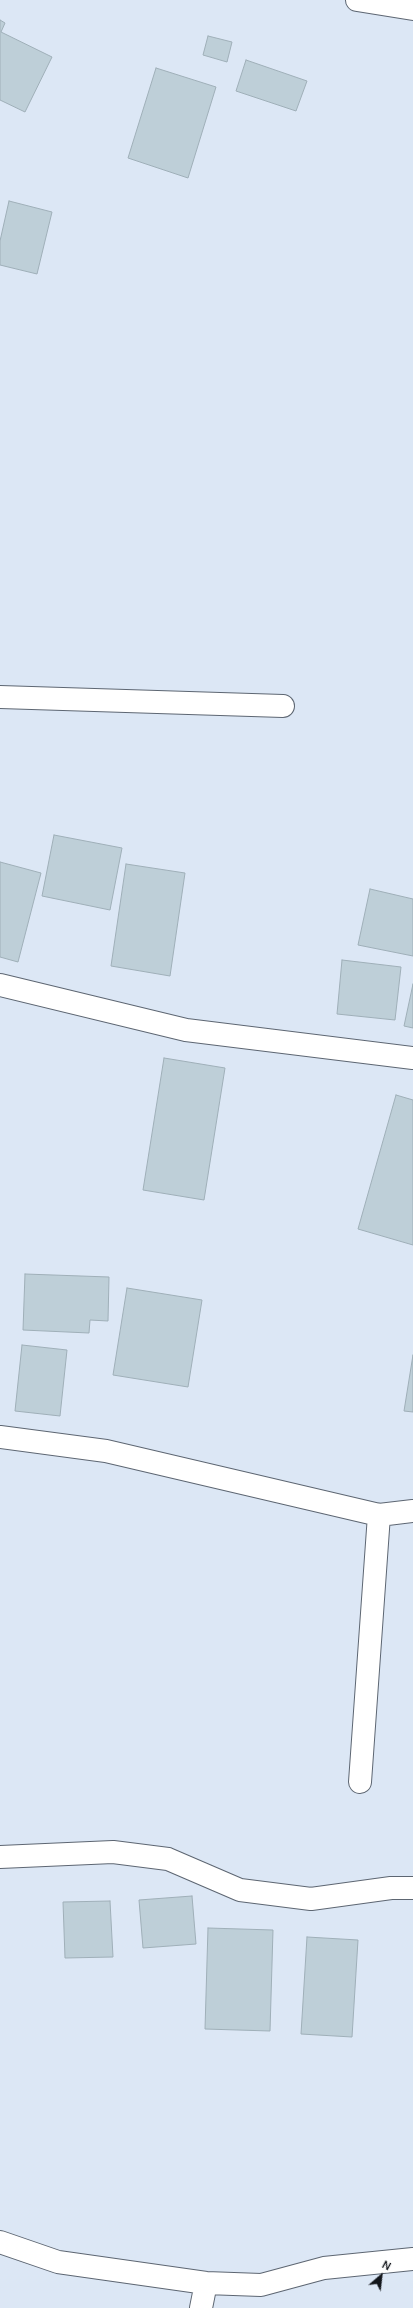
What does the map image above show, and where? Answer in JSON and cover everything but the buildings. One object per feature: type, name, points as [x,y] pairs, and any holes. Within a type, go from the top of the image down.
[{"type":"street","points":[[357,0],[413,8]]},
{"type":"street","points":[[0,697],[283,706]]},
{"type":"street","points":[[0,985],[186,1030],[413,1058]]},
{"type":"street","points":[[0,1437],[106,1451],[379,1515],[413,1511]]},
{"type":"street","points":[[360,1782],[379,1515]]},
{"type":"street","points":[[0,1857],[113,1852],[168,1859],[240,1890],[311,1899],[391,1888],[413,1888]]},
{"type":"street","points":[[0,2242],[58,2262],[206,2283],[261,2285],[324,2268],[413,2259]]},
{"type":"street","points":[[201,2308],[206,2283]]}]
